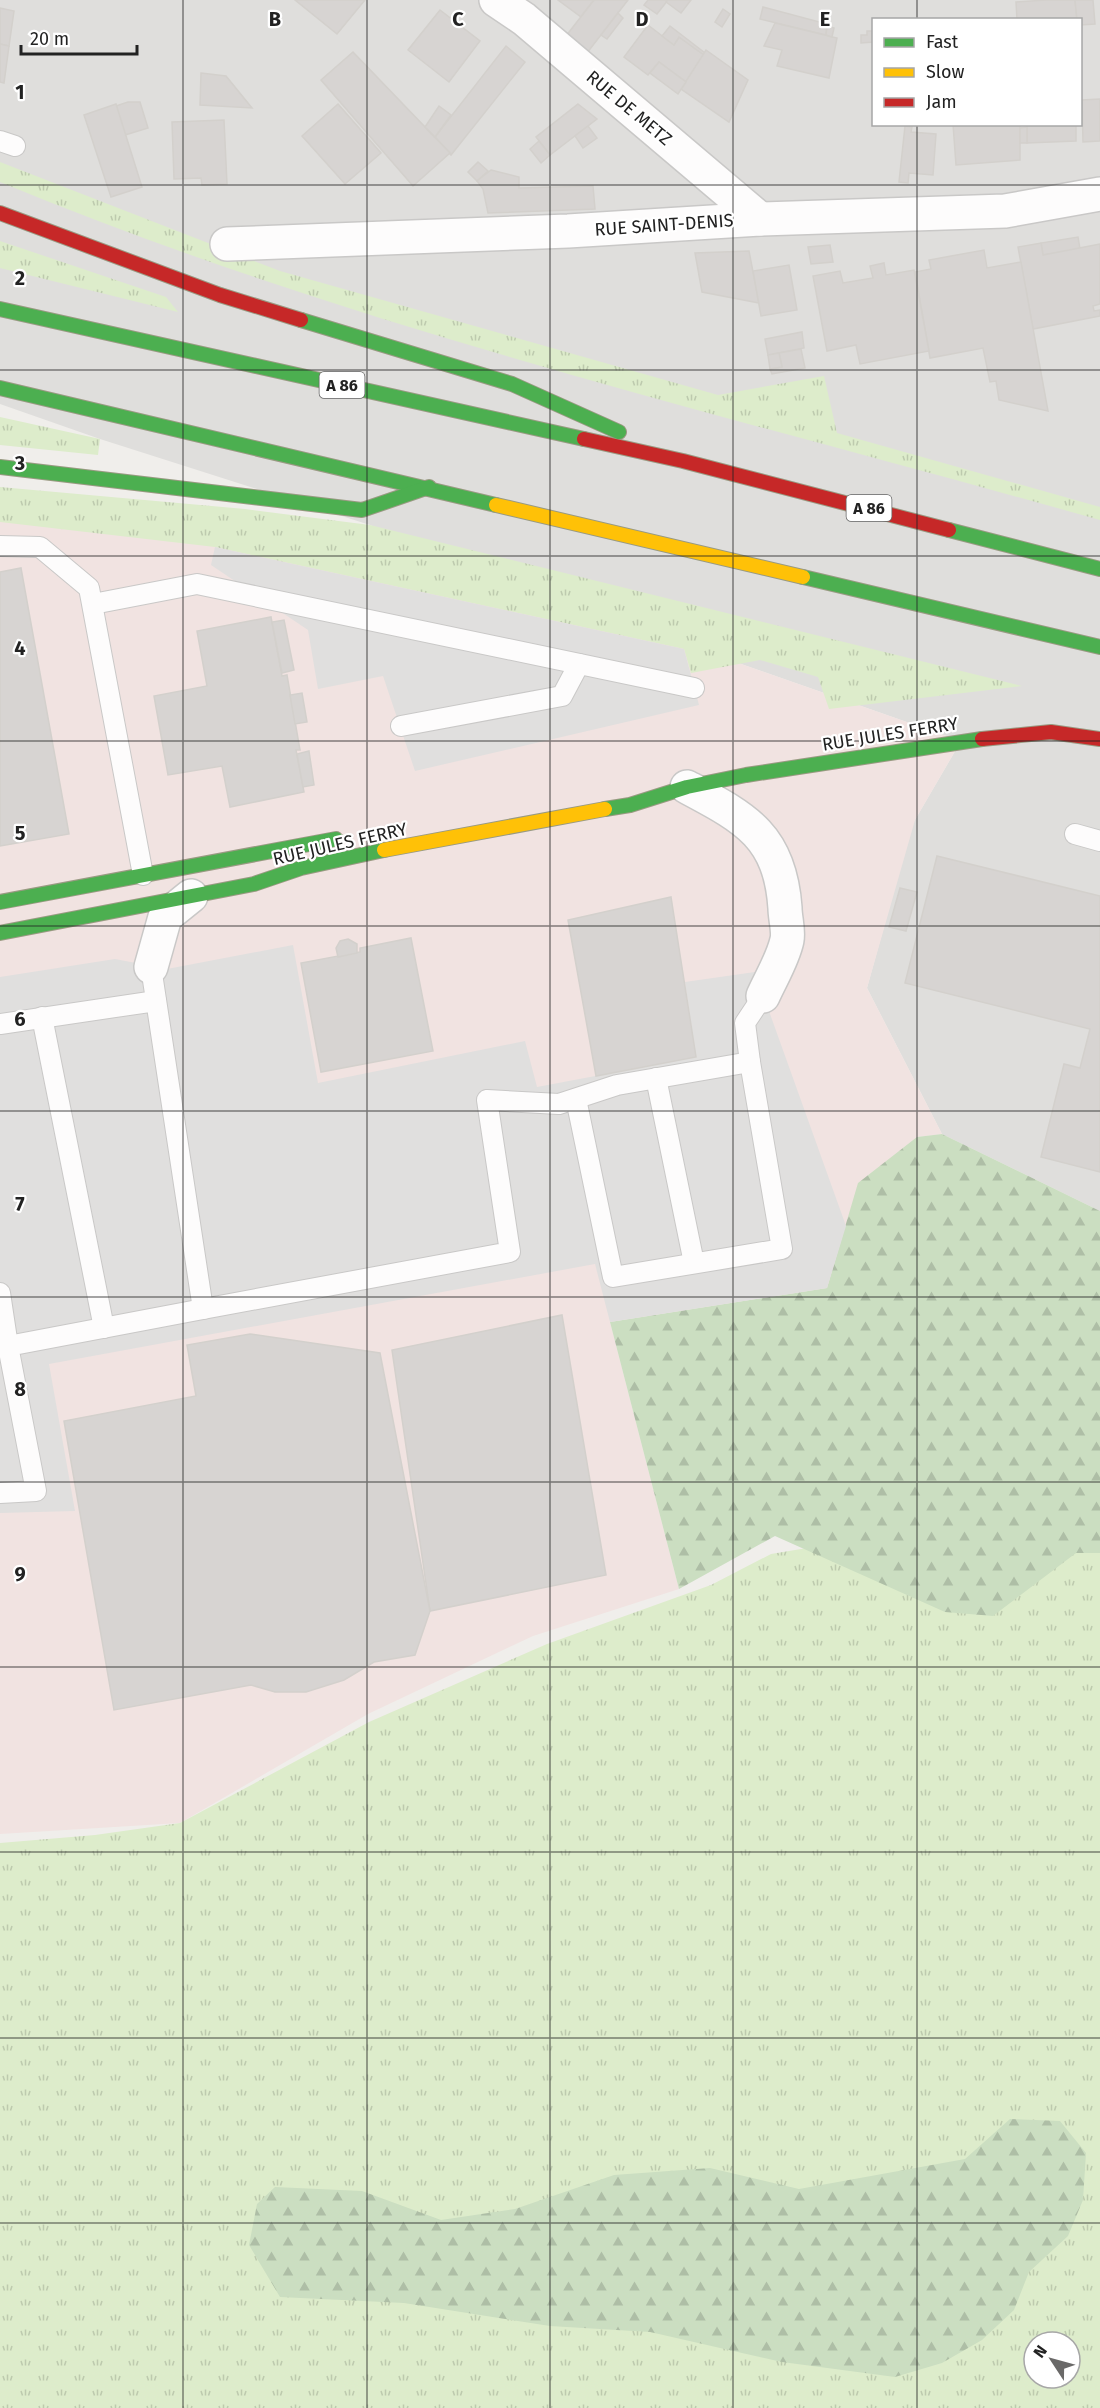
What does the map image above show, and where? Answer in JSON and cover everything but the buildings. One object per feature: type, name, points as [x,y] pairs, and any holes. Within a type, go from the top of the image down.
[{"type":"main road","points":[[0,213],[220,295],[512,384],[684,461]]},
{"type":"main road","name":"A 86","points":[[0,309],[684,461],[1100,569]]},
{"type":"main road","points":[[0,388],[429,487],[1100,647]]},
{"type":"main road","points":[[0,467],[362,510],[429,487]]},
{"type":"main road","name":"RUE JULES FERRY","points":[[0,933],[254,884],[302,868],[425,842],[630,805],[687,787],[746,775],[1007,735],[1051,732],[1100,739]]},
{"type":"main road","name":"RUE JULES FERRY","points":[[647,786],[687,787]]},
{"type":"main road","name":"RUE JULES FERRY","points":[[0,902],[349,836]]},
{"type":"street","name":"RUE DE METZ","points":[[496,0],[524,19],[760,219]]},
{"type":"street","name":"RUE SAINT-DENIS","points":[[227,244],[568,231],[760,219],[1005,211],[1100,194]]},
{"type":"street","points":[[687,787],[737,814],[756,829],[769,849],[783,887],[787,939],[763,996]]},
{"type":"street","points":[[151,967],[165,917],[191,896]]},
{"type":"street","points":[[109,912],[131,916],[151,967]]},
{"type":"lane","points":[[0,546],[40,547],[90,588],[143,875]]},
{"type":"lane","points":[[93,604],[197,584],[694,688]]},
{"type":"lane","points":[[401,726],[562,696],[579,664]]},
{"type":"lane","points":[[1075,834],[1100,841]]},
{"type":"lane","points":[[151,967],[203,1309]]},
{"type":"lane","points":[[576,1099],[613,1277],[782,1249],[745,1023],[763,996]]},
{"type":"lane","points":[[0,1024],[156,1001]]},
{"type":"lane","points":[[42,1017],[105,1328]]},
{"type":"lane","points":[[8,1346],[510,1252],[487,1100],[559,1104],[617,1085],[750,1062]]},
{"type":"lane","points":[[657,1078],[694,1263]]},
{"type":"lane","points":[[0,1293],[36,1491],[0,1493]]},
{"type":"shaded area","points":[[0,0],[1100,0],[1100,1211],[942,1134],[867,988],[912,825],[961,741],[633,626],[370,525],[100,439],[0,404]]},
{"type":"shaded area","points":[[0,505],[633,626],[961,741],[915,820],[867,988],[942,1134],[917,1137],[827,1288],[610,1322],[679,1589],[533,1636],[368,1714],[180,1823],[0,1834]]},
{"type":"shaded area","points":[[215,547],[684,649],[699,705],[415,771],[383,676],[318,689],[308,630],[211,565]]},
{"type":"shaded area","points":[[293,945],[318,1083],[525,1041],[537,1087],[696,1057],[685,982],[755,972],[846,1226],[827,1288],[610,1322],[595,1264],[49,1364],[75,1511],[0,1513],[0,977],[115,959],[167,969]]},
{"type":"green space","points":[[0,162],[280,271],[718,395],[824,376],[837,433],[1100,507],[1100,520],[545,367],[270,282],[134,234],[0,182]]},
{"type":"green space","points":[[0,241],[166,297],[178,312],[0,268]]},
{"type":"green space","points":[[0,417],[100,439],[98,455],[0,445]]},
{"type":"green space","points":[[0,487],[245,509],[370,525],[1022,686],[829,709],[818,677],[760,660],[691,673],[684,649],[215,547],[0,522]]},
{"type":"green space","points":[[942,1134],[1100,1211],[1100,1553],[1076,1553],[993,1616],[945,1612],[775,1536],[679,1589],[610,1322],[827,1288],[858,1183],[917,1137]]},
{"type":"green space","points":[[1100,1460],[1100,2408],[0,2408],[0,1843],[95,1835],[180,1823],[369,1722],[547,1644],[711,1585],[771,1554],[819,1546]]},
{"type":"green space","points":[[1010,2119],[1060,2121],[1086,2153],[1083,2200],[1068,2236],[1029,2272],[1014,2310],[982,2340],[942,2363],[895,2377],[782,2362],[650,2332],[550,2326],[404,2303],[280,2297],[249,2245],[257,2204],[275,2187],[362,2191],[441,2220],[515,2209],[614,2175],[710,2168],[799,2189],[965,2159]]},
{"type":"traffic: fast","points":[[0,309],[584,439]]},
{"type":"traffic: fast","points":[[301,320],[512,384],[619,432]]},
{"type":"traffic: fast","points":[[0,388],[496,505]]},
{"type":"traffic: fast","points":[[0,467],[362,510],[429,487]]},
{"type":"traffic: fast","points":[[949,530],[1100,569]]},
{"type":"traffic: fast","points":[[803,577],[1100,647]]},
{"type":"traffic: fast","points":[[605,809],[630,805],[687,787],[746,775],[982,739]]},
{"type":"traffic: fast","points":[[0,902],[336,839]]},
{"type":"traffic: fast","points":[[0,933],[254,884],[301,868],[384,850]]},
{"type":"traffic: slow","points":[[496,505],[803,577]]},
{"type":"traffic: slow","points":[[384,850],[605,809]]},
{"type":"traffic: jam","points":[[0,213],[220,295],[301,320]]},
{"type":"traffic: jam","points":[[584,439],[683,461],[949,530]]},
{"type":"traffic: jam","points":[[982,739],[1051,732],[1100,739]]}]
